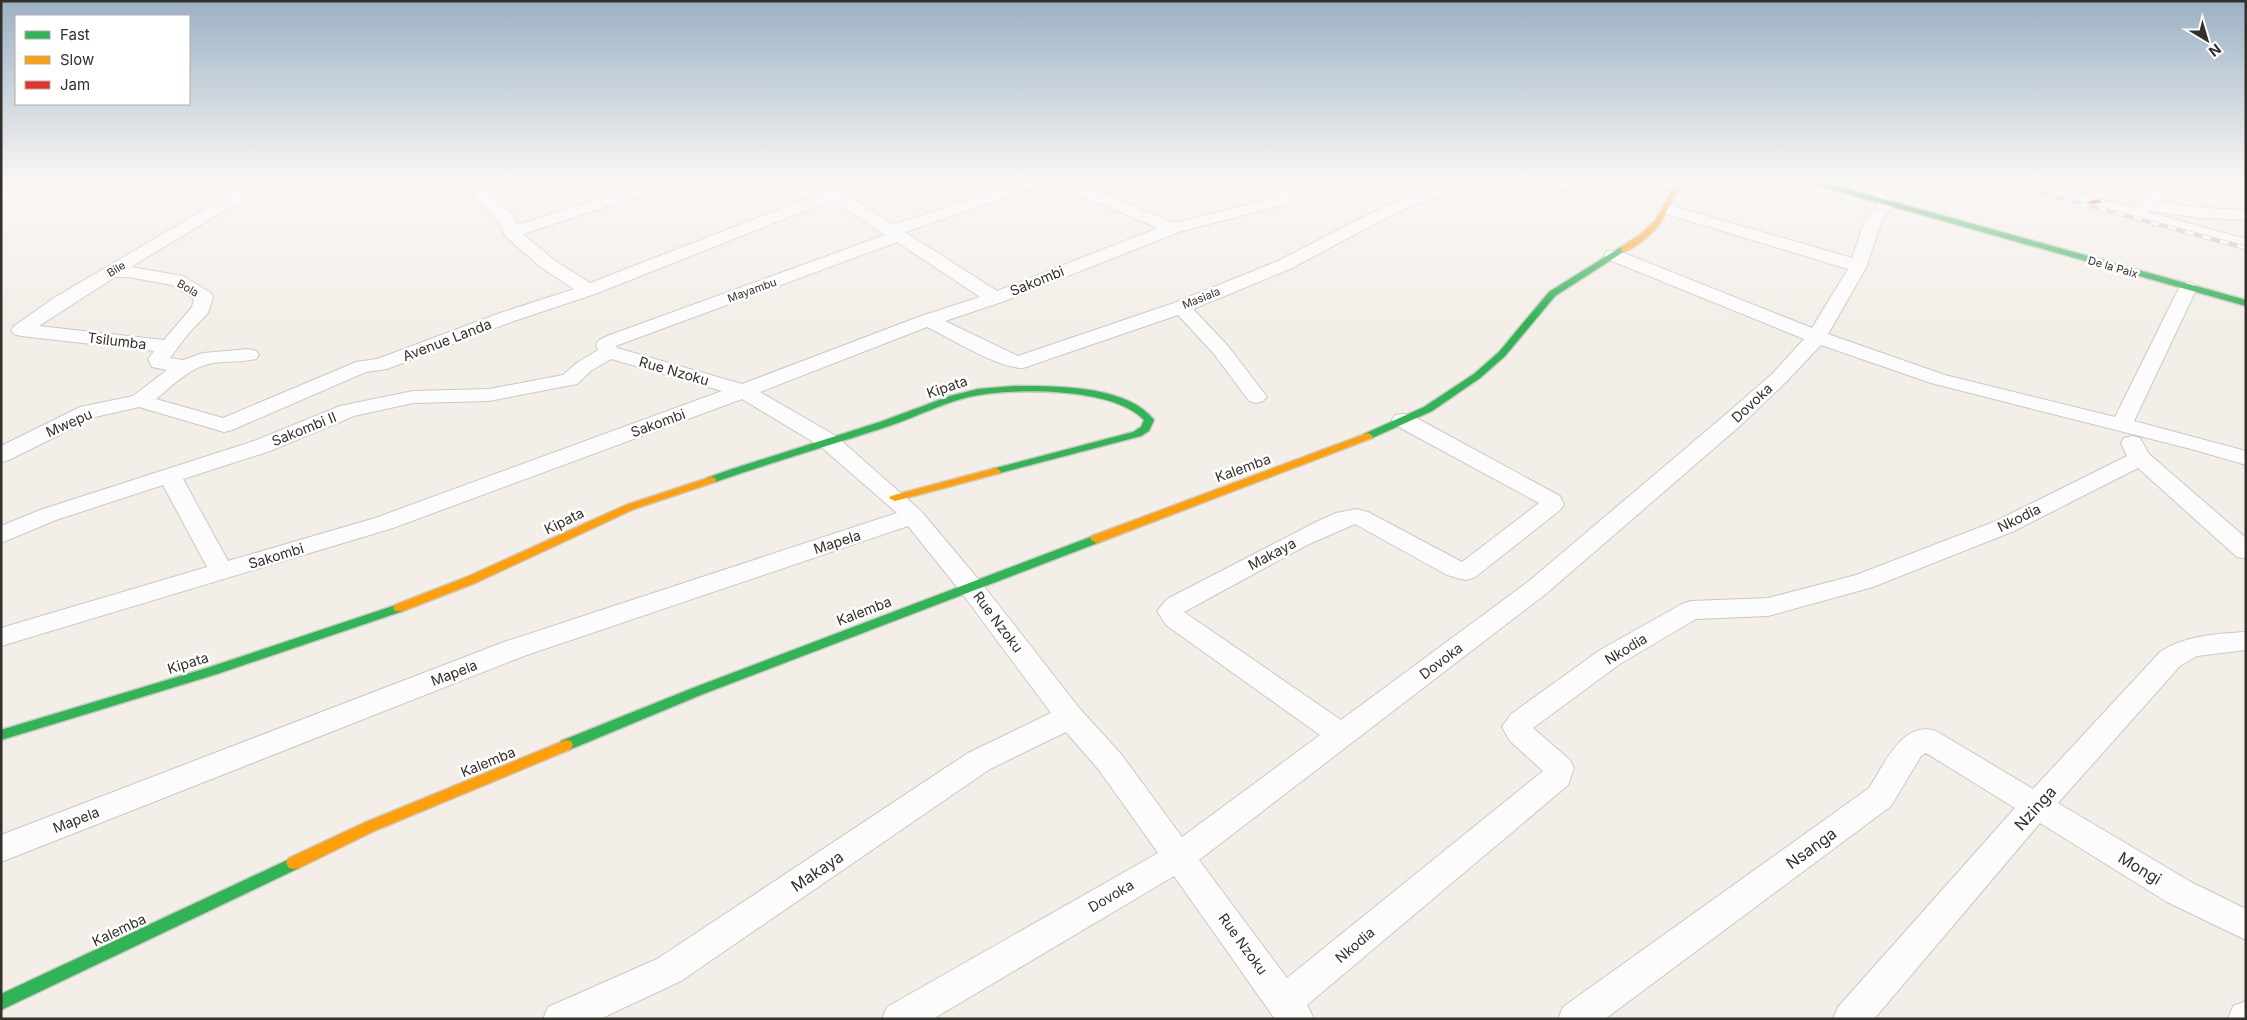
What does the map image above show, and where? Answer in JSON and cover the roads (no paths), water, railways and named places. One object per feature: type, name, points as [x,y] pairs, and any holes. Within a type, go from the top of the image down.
[{"type":"street","name":"Bile","points":[[21,330],[61,302],[185,228]]},
{"type":"street","points":[[510,228],[511,232],[548,264],[588,290]]},
{"type":"street","points":[[511,232],[524,228]]},
{"type":"street","name":"Avenue Landa","points":[[140,401],[224,425],[364,366],[380,365],[507,317],[588,290],[744,228]]},
{"type":"street","points":[[887,228],[995,298]]},
{"type":"street","name":"Mayambu","points":[[607,348],[909,228]]},
{"type":"street","name":"Sakombi","points":[[1,638],[384,523],[928,320],[995,298],[1173,228]]},
{"type":"street","name":"Masiala","points":[[928,320],[1005,358],[1015,362],[1023,362],[1181,307],[1284,265],[1356,228]]},
{"type":"street","name":"Kalemba","points":[[1,1002],[368,828],[698,691],[970,586],[1352,443],[1428,409],[1477,376],[1502,354],[1546,300],[1612,255],[1649,234],[1653,228]]},
{"type":"street","points":[[1729,228],[1858,266]]},
{"type":"street","name":"Dovoka","points":[[900,1019],[1178,857],[1538,588],[1733,420],[1779,378],[1817,337],[1858,266],[1872,228]]},
{"type":"street","name":"De la Paix","points":[[2000,228],[2188,288],[2246,303]]},
{"type":"street","points":[[2195,228],[2246,244]]},
{"type":"street","points":[[1612,255],[1817,337],[1938,378],[2122,424],[2246,458]]},
{"type":"street","name":"Bola","points":[[111,272],[128,272],[177,280],[204,297],[201,309],[181,330],[169,348]]},
{"type":"street","points":[[2122,424],[2188,288]]},
{"type":"street","points":[[1181,307],[1221,350],[1256,397]]},
{"type":"street","name":"Tsilumba","points":[[21,330],[169,348]]},
{"type":"street","name":"Tsilumba","points":[[169,348],[158,359],[159,362],[185,366]]},
{"type":"street","name":"Rue Nzoku","points":[[607,348],[744,390],[828,441],[904,507],[970,586],[1070,717],[1110,762],[1290,1010]]},
{"type":"street","name":"Sakombi II","points":[[1,535],[48,515],[262,446],[348,412],[413,397],[489,395],[570,380],[607,348]]},
{"type":"street","points":[[140,401],[185,366],[203,358],[249,355]]},
{"type":"street","name":"Kipata","points":[[1,735],[273,653],[424,600],[537,551],[623,510],[828,441],[908,417],[938,404],[979,392],[1021,389],[1094,394],[1112,398],[1146,414]]},
{"type":"street","name":"Mwepu","points":[[1,455],[88,412],[140,401]]},
{"type":"street","name":"Mapela","points":[[1,849],[514,649],[904,507],[1137,434],[1149,424],[1146,414]]},
{"type":"street","name":"Makaya","points":[[1341,736],[1223,654],[1176,618],[1170,611],[1176,605],[1308,535],[1347,518],[1357,516],[1465,572],[1552,505],[1552,501],[1403,420]]},
{"type":"street","points":[[2122,424],[2140,458],[2246,552]]},
{"type":"street","name":"Nkodia","points":[[1290,1010],[1557,777],[1559,768],[1520,733],[1517,727],[1521,722],[1610,657],[1691,610],[1768,607],[1864,581],[2005,526],[2140,458]]},
{"type":"street","points":[[170,476],[222,572]]},
{"type":"street","name":"Nzinga","points":[[1851,1019],[2037,805],[2178,652],[2191,647],[2246,641]]},
{"type":"street","name":"Makaya","points":[[561,1019],[668,970],[979,761],[1070,717]]},
{"type":"street","name":"Nsanga","points":[[1576,1019],[1880,797],[1911,748],[1926,739],[2037,805]]},
{"type":"street","name":"Mongi","points":[[2037,805],[2179,892],[2246,925]]},
{"type":"railway","points":[[2170,228],[2246,248]]}]
